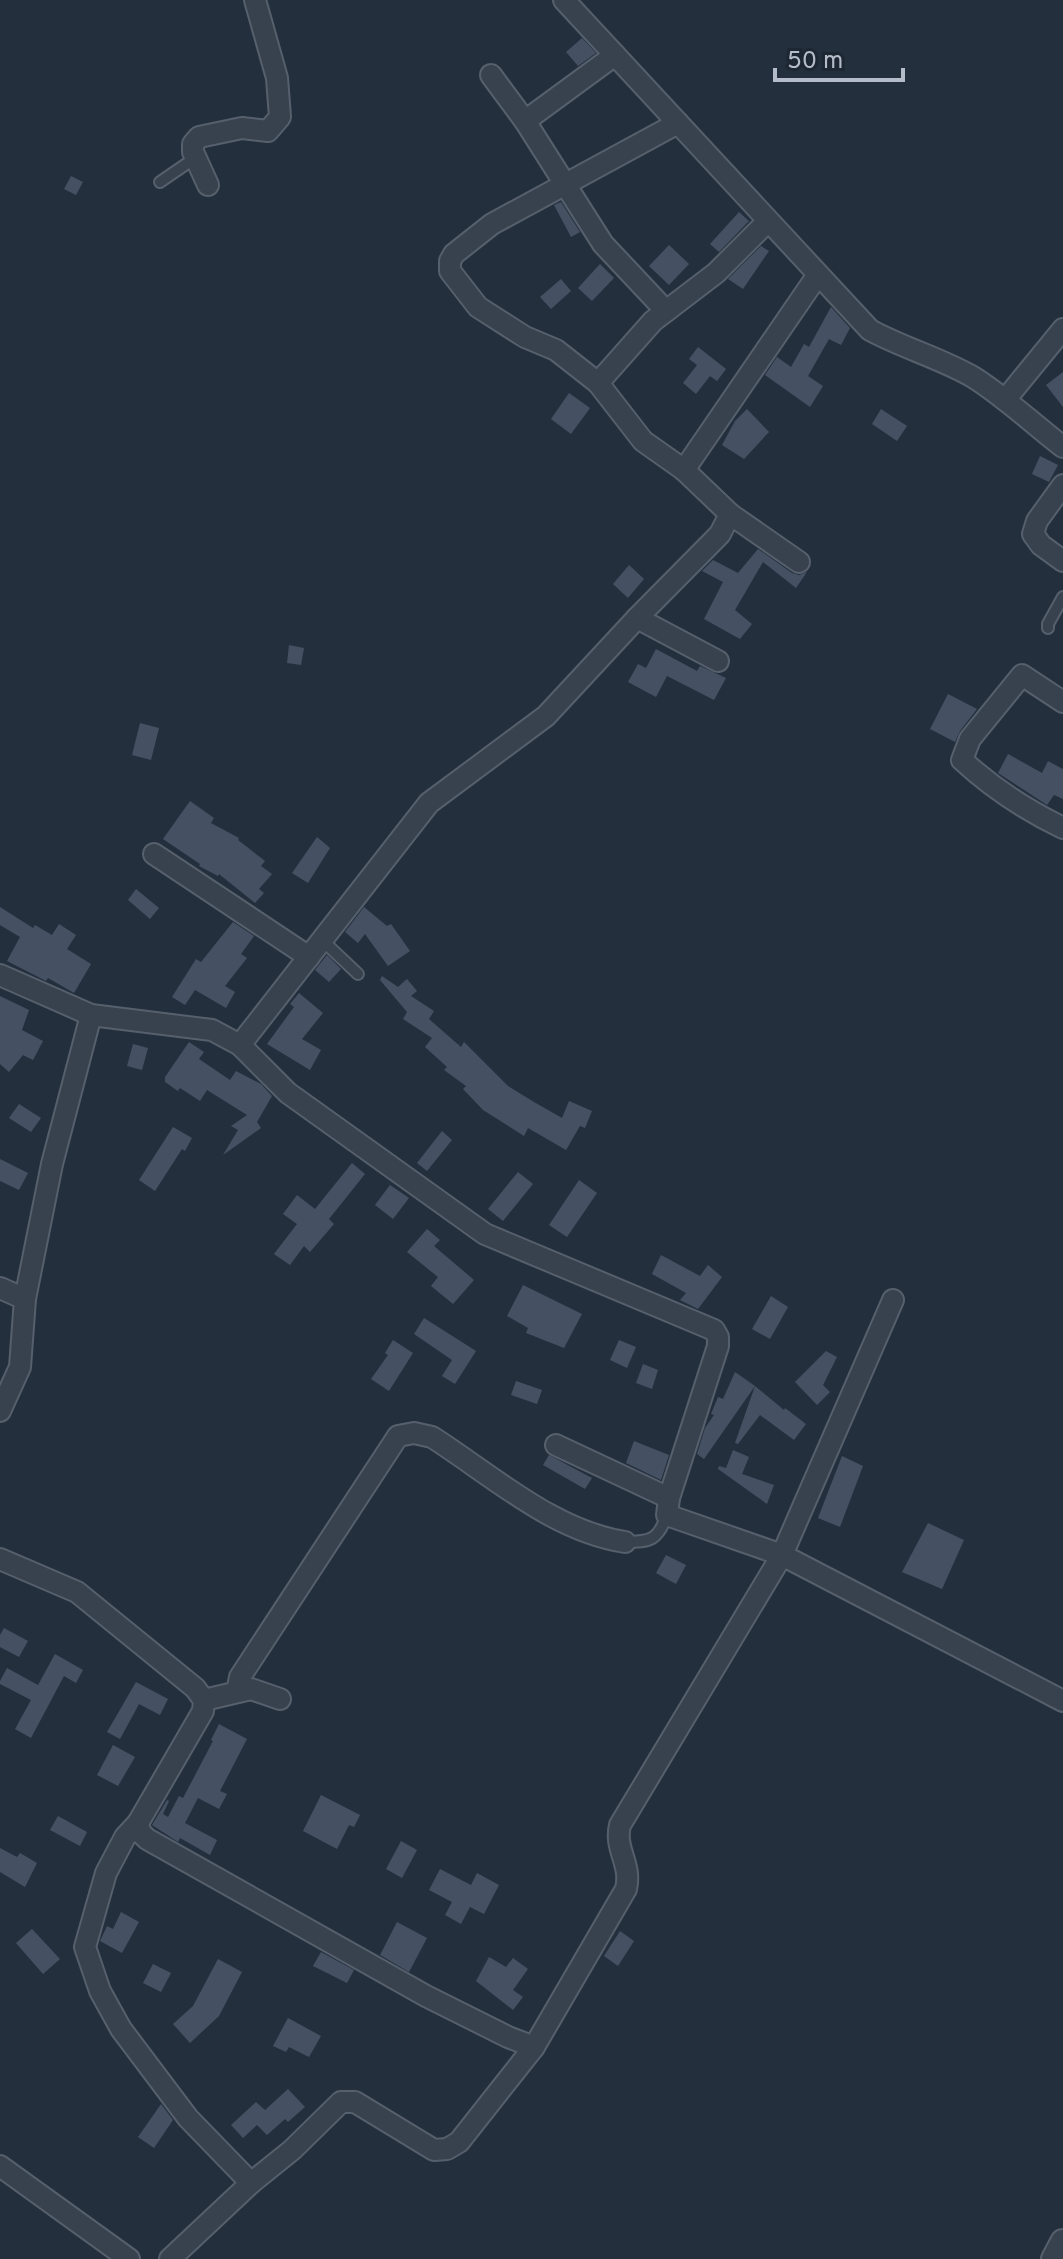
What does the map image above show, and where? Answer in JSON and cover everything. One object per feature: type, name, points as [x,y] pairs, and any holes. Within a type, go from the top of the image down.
[{"type":"street","points":[[208,185],[195,158],[193,144],[199,137],[242,128],[268,131],[280,117],[277,78],[255,0]]},
{"type":"street","points":[[564,0],[870,330],[972,377],[1063,447]]},
{"type":"street","points":[[525,121],[615,55]]},
{"type":"street","points":[[491,75],[525,121],[603,244],[666,311]]},
{"type":"street","points":[[678,123],[477,234],[454,254],[450,271],[488,315],[525,337],[556,350],[598,383],[643,441],[684,470],[730,514],[799,562]]},
{"type":"street","points":[[598,383],[666,311],[716,273],[767,222]]},
{"type":"street","points":[[684,470],[817,276]]},
{"type":"street","points":[[1005,400],[1063,329]]},
{"type":"street","points":[[1063,485],[1037,521],[1033,534],[1041,545],[1063,561]]},
{"type":"street","points":[[240,1045],[429,803],[546,716],[720,534],[730,514]]},
{"type":"street","points":[[637,618],[718,661]]},
{"type":"street","points":[[1063,702],[1022,675],[970,739],[962,760],[1063,828]]},
{"type":"street","points":[[154,854],[309,957]]},
{"type":"street","points":[[0,975],[91,1015],[212,1030],[240,1045],[288,1093],[485,1234],[714,1330],[718,1346],[668,1506]]},
{"type":"street","points":[[0,1411],[20,1367],[25,1299],[52,1164],[91,1015]]},
{"type":"street","points":[[0,1288],[25,1299]]},
{"type":"street","points":[[170,2259],[341,2102],[355,2102],[434,2150],[447,2149],[459,2142],[534,2047],[626,1889],[629,1874],[618,1843],[620,1825],[782,1555],[893,1300]]},
{"type":"street","points":[[237,1692],[243,1671],[398,1436],[414,1433],[432,1437],[555,1519],[600,1538],[625,1542]]},
{"type":"street","points":[[556,1445],[668,1506],[782,1555],[1063,1701]]},
{"type":"street","points":[[0,1559],[77,1592],[195,1688],[204,1700],[203,1711],[106,1873],[85,1947],[100,1991],[121,2029],[188,2118],[251,2183]]},
{"type":"street","points":[[204,1700],[257,1690],[280,1699]]},
{"type":"street","points":[[138,1823],[140,1832],[161,1847],[426,1996],[534,2047]]},
{"type":"street","points":[[0,2166],[129,2259]]},
{"type":"street","points":[[1054,2259],[1063,2242]]},
{"type":"lane","points":[[160,182],[195,158]]},
{"type":"lane","points":[[1048,628],[1063,597]]},
{"type":"lane","points":[[322,940],[358,974]]},
{"type":"lane","points":[[625,1542],[645,1542],[660,1533],[668,1506]]},
{"type":"building","points":[[582,38],[596,53],[578,66],[566,52]]},
{"type":"building","points":[[71,176],[83,182],[76,195],[64,189]]},
{"type":"building","points":[[561,202],[580,232],[571,237],[554,205]]},
{"type":"building","points":[[739,212],[749,221],[719,252],[710,244]]},
{"type":"building","points":[[669,245],[689,264],[669,285],[649,266]]},
{"type":"building","points":[[761,246],[769,251],[743,289],[728,279]]},
{"type":"building","points":[[600,264],[614,278],[592,301],[578,288]]},
{"type":"building","points":[[561,279],[571,291],[551,309],[540,297]]},
{"type":"building","points":[[831,307],[850,328],[841,345],[829,339],[808,376],[823,386],[810,407],[765,375],[777,357],[791,367],[804,344],[809,347]]},
{"type":"building","points":[[698,347],[726,369],[717,381],[710,376],[696,394],[683,383],[697,365],[689,359]]},
{"type":"building","points":[[1063,372],[1063,407],[1046,385]]},
{"type":"building","points":[[569,393],[590,408],[571,434],[551,419]]},
{"type":"building","points":[[747,409],[769,432],[744,459],[722,445],[735,421]]},
{"type":"building","points":[[881,409],[907,426],[897,441],[872,424]]},
{"type":"building","points":[[1040,456],[1058,465],[1049,482],[1032,474]]},
{"type":"building","points":[[758,549],[792,573],[799,575],[807,572],[796,588],[763,562],[735,610],[752,624],[740,639],[704,619],[723,582],[702,571],[713,560],[738,573]]},
{"type":"building","points":[[629,565],[644,579],[628,598],[613,584]]},
{"type":"building","points":[[289,645],[304,648],[301,665],[287,663]]},
{"type":"building","points":[[656,649],[697,671],[700,666],[726,678],[714,700],[667,676],[656,697],[628,682],[638,664],[646,668]]},
{"type":"building","points":[[948,694],[977,709],[955,742],[930,729]]},
{"type":"building","points":[[140,723],[159,728],[151,760],[132,755]]},
{"type":"building","points":[[1008,754],[1042,773],[1048,761],[1063,769],[1063,799],[1054,795],[1047,805],[998,773]]},
{"type":"building","points":[[190,801],[214,818],[211,823],[239,838],[265,861],[261,866],[272,874],[259,889],[264,893],[255,903],[219,874],[199,866],[163,839]]},
{"type":"building","points":[[317,837],[330,848],[308,883],[292,873]]},
{"type":"building","points":[[136,889],[159,908],[150,919],[128,900]]},
{"type":"building","points":[[0,907],[33,928],[35,925],[52,935],[59,924],[76,935],[67,949],[91,964],[74,993],[7,961],[20,937],[0,925]]},
{"type":"building","points":[[364,907],[387,926],[391,924],[410,951],[388,966],[365,934],[358,943],[345,932]]},
{"type":"building","points":[[233,922],[254,936],[241,954],[247,958],[225,986],[235,992],[226,1008],[195,990],[185,1005],[172,997],[196,959],[201,962]]},
{"type":"building","points":[[327,955],[341,969],[329,982],[315,970]]},
{"type":"building","points":[[382,976],[398,987],[407,979],[417,991],[411,996],[434,1011],[429,1019],[461,1047],[464,1042],[508,1086],[562,1118],[569,1101],[592,1111],[585,1128],[580,1126],[566,1150],[528,1128],[524,1136],[483,1110],[463,1089],[466,1086],[444,1070],[447,1067],[425,1047],[432,1038],[403,1019],[407,1012],[380,980]]},
{"type":"building","points":[[299,993],[323,1013],[302,1039],[321,1050],[310,1070],[267,1044],[294,1007],[290,1004]]},
{"type":"building","points":[[0,996],[29,1010],[22,1030],[43,1041],[33,1060],[23,1055],[9,1072],[0,1064]]},
{"type":"building","points":[[189,1042],[204,1052],[199,1059],[230,1080],[236,1071],[261,1084],[272,1096],[257,1122],[261,1128],[223,1155],[238,1130],[231,1126],[247,1115],[207,1090],[200,1101],[165,1082],[165,1077]]},
{"type":"building","points":[[133,1044],[148,1048],[142,1070],[127,1066]]},
{"type":"building","points":[[19,1104],[41,1118],[31,1132],[9,1118]]},
{"type":"building","points":[[173,1127],[192,1138],[155,1191],[139,1180]]},
{"type":"building","points":[[442,1131],[452,1140],[427,1171],[417,1163]]},
{"type":"building","points":[[0,1159],[28,1173],[19,1190],[0,1181]]},
{"type":"building","points":[[352,1163],[365,1174],[329,1219],[334,1224],[310,1252],[304,1246],[290,1265],[274,1254],[297,1224],[283,1214],[297,1195],[315,1209]]},
{"type":"building","points":[[518,1172],[533,1184],[503,1221],[488,1209]]},
{"type":"building","points":[[579,1180],[597,1193],[567,1237],[549,1225]]},
{"type":"building","points":[[390,1185],[409,1198],[393,1219],[375,1205]]},
{"type":"building","points":[[427,1229],[440,1240],[434,1246],[474,1280],[453,1304],[431,1286],[438,1277],[407,1252]]},
{"type":"building","points":[[661,1255],[700,1276],[708,1265],[722,1277],[698,1309],[680,1300],[686,1293],[652,1274]]},
{"type":"building","points":[[523,1285],[582,1314],[564,1348],[526,1333],[528,1328],[507,1316]]},
{"type":"building","points":[[771,1296],[788,1307],[770,1339],[752,1329]]},
{"type":"building","points":[[424,1318],[476,1351],[455,1384],[442,1376],[452,1360],[414,1334]]},
{"type":"building","points":[[393,1340],[413,1353],[389,1391],[371,1379],[388,1355],[385,1353]]},
{"type":"building","points":[[619,1340],[636,1347],[627,1368],[610,1360]]},
{"type":"building","points":[[826,1351],[837,1357],[823,1385],[830,1392],[817,1405],[795,1382]]},
{"type":"building","points":[[643,1364],[658,1370],[652,1389],[636,1383]]},
{"type":"building","points":[[735,1372],[755,1386],[704,1459],[697,1454],[705,1428],[714,1415],[711,1414],[718,1397],[723,1399]]},
{"type":"building","points":[[516,1381],[542,1390],[537,1404],[511,1395]]},
{"type":"building","points":[[755,1386],[806,1424],[794,1440],[760,1415],[738,1444],[735,1443]]},
{"type":"building","points":[[634,1441],[669,1455],[661,1480],[626,1463]]},
{"type":"building","points":[[733,1450],[749,1457],[742,1474],[774,1485],[767,1504],[718,1469],[719,1466],[726,1468]]},
{"type":"building","points":[[549,1455],[592,1478],[585,1489],[543,1465]]},
{"type":"building","points":[[842,1456],[863,1466],[840,1527],[818,1518]]},
{"type":"building","points":[[928,1523],[964,1540],[942,1589],[902,1572]]},
{"type":"building","points":[[666,1555],[686,1565],[676,1584],[656,1573]]},
{"type":"building","points":[[4,1628],[28,1641],[19,1657],[0,1647],[0,1635]]},
{"type":"building","points":[[55,1654],[83,1670],[76,1683],[64,1676],[31,1738],[15,1729],[31,1700],[0,1684],[0,1681],[7,1668],[38,1685]]},
{"type":"building","points":[[136,1682],[168,1699],[160,1715],[139,1704],[120,1739],[107,1732]]},
{"type":"building","points":[[219,1724],[247,1739],[220,1791],[227,1794],[219,1809],[198,1798],[185,1823],[217,1840],[210,1855],[180,1838],[178,1842],[152,1825],[167,1800],[163,1814],[168,1817],[179,1796],[183,1798]]},
{"type":"building","points":[[113,1745],[135,1757],[118,1786],[97,1775]]},
{"type":"building","points":[[321,1795],[360,1815],[354,1827],[349,1825],[337,1849],[303,1831]]},
{"type":"building","points":[[58,1816],[87,1832],[80,1846],[50,1830]]},
{"type":"building","points":[[401,1841],[417,1850],[402,1878],[386,1869]]},
{"type":"building","points":[[0,1848],[17,1857],[20,1853],[37,1863],[25,1887],[0,1872]]},
{"type":"building","points":[[440,1869],[471,1885],[477,1873],[499,1885],[484,1914],[470,1907],[461,1924],[445,1915],[452,1902],[429,1890]]},
{"type":"building","points":[[121,1912],[139,1922],[122,1953],[100,1941],[107,1926],[113,1929]]},
{"type":"building","points":[[397,1922],[427,1938],[409,1972],[380,1955]]},
{"type":"building","points":[[32,1929],[60,1959],[43,1974],[16,1943]]},
{"type":"building","points":[[620,1931],[634,1941],[618,1966],[604,1956]]},
{"type":"building","points":[[321,1952],[354,1970],[347,1983],[313,1966]]},
{"type":"building","points":[[489,1957],[506,1967],[513,1958],[528,1969],[513,1990],[523,1997],[513,2010],[476,1981]]},
{"type":"building","points":[[218,1959],[242,1972],[219,2016],[190,2043],[173,2024],[193,2006]]},
{"type":"building","points":[[153,1964],[171,1973],[161,1992],[143,1983]]},
{"type":"building","points":[[288,2018],[321,2036],[309,2057],[289,2047],[286,2052],[273,2046]]},
{"type":"building","points":[[288,2089],[305,2107],[288,2122],[285,2119],[267,2135],[257,2125],[243,2138],[231,2125],[256,2102],[265,2110]]},
{"type":"building","points":[[161,2104],[173,2120],[154,2148],[138,2137]]}]
